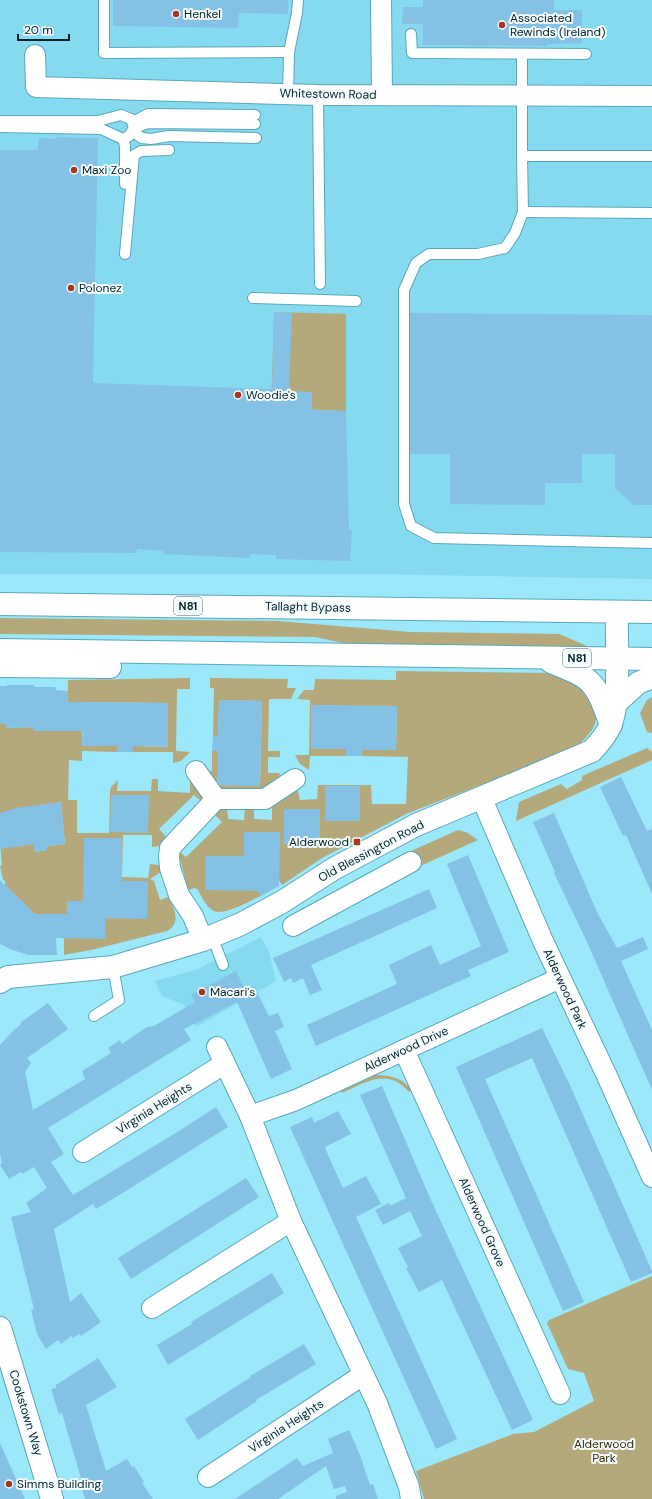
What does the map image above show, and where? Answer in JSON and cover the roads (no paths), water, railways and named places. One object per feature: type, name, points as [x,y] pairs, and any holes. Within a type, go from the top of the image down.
[{"type":"main road","name":"Tallaght Bypass","points":[[0,604],[617,612]]},
{"type":"main road","name":"N81","points":[[617,612],[652,612]]},
{"type":"main road","name":"Old Blessington Road","points":[[2,976],[113,967],[208,938],[282,902],[335,868],[416,825],[482,799],[592,752],[606,736],[613,714],[617,612]]},
{"type":"main road","name":"N81","points":[[0,650],[652,659]]},
{"type":"main road","points":[[0,666],[141,667],[190,653]]},
{"type":"main road","points":[[537,657],[578,673],[590,681],[613,714],[638,683],[652,677]]},
{"type":"main road","name":"Cookstown Way","points":[[0,1328],[4,1356],[52,1499]]},
{"type":"street","points":[[381,0],[382,95]]},
{"type":"street","name":"Whitestown Road","points":[[35,56],[36,88],[318,95],[652,96]]},
{"type":"street","points":[[196,771],[216,799]]},
{"type":"street","points":[[208,938],[179,895],[170,868],[170,848],[216,799],[265,799],[296,779]]},
{"type":"street","name":"Alderwood Park","points":[[482,799],[560,978],[607,1076],[652,1177]]},
{"type":"street","points":[[293,926],[411,862]]},
{"type":"street","points":[[335,868],[349,895]]},
{"type":"street","name":"Alderwood Drive","points":[[250,1116],[296,1100],[560,978]]},
{"type":"street","name":"Alderwood Grove","points":[[404,1050],[560,1394]]},
{"type":"street","name":"Virginia Heights","points":[[83,1152],[221,1056],[250,1116],[291,1221],[377,1403],[404,1473],[411,1499]]},
{"type":"street","points":[[152,1308],[291,1221]]},
{"type":"street","name":"Virginia Heights","points":[[208,1477],[363,1375]]},
{"type":"lane","points":[[104,0],[104,53],[288,52]]},
{"type":"lane","points":[[288,94],[288,52],[298,13],[298,0]]},
{"type":"lane","points":[[411,34],[412,53],[586,54]]},
{"type":"lane","points":[[522,54],[521,96],[523,212],[515,233],[505,248],[478,254],[429,254],[416,263],[404,290],[404,504],[411,526],[434,538],[652,543]]},
{"type":"lane","points":[[318,95],[320,284]]},
{"type":"lane","points":[[123,139],[129,136],[133,127],[148,114],[255,119]]},
{"type":"lane","points":[[0,121],[98,121],[121,115],[129,117],[133,127],[142,138],[151,139],[170,136],[256,138]]},
{"type":"lane","points":[[0,127],[101,129],[123,139],[125,146],[125,254],[134,155],[141,151],[169,150]]},
{"type":"lane","points":[[522,156],[652,156]]},
{"type":"lane","points":[[523,212],[652,213]]},
{"type":"lane","points":[[254,298],[356,301]]},
{"type":"lane","points":[[208,938],[223,965]]},
{"type":"lane","points":[[94,1016],[119,1000],[113,967]]},
{"type":"place","name":"Henkel","points":[[176,14]]},
{"type":"place","name":"Associated Rewinds (Ireland)","points":[[502,25]]},
{"type":"place","name":"Maxi Zoo","points":[[74,170]]},
{"type":"place","name":"Polonez","points":[[71,288]]},
{"type":"place","name":"Woodie's","points":[[238,395]]},
{"type":"place","name":"Alderwood","points":[[357,842]]},
{"type":"place","name":"Macari's","points":[[202,992]]},
{"type":"place","name":"Simms Building","points":[[9,1484]]}]
